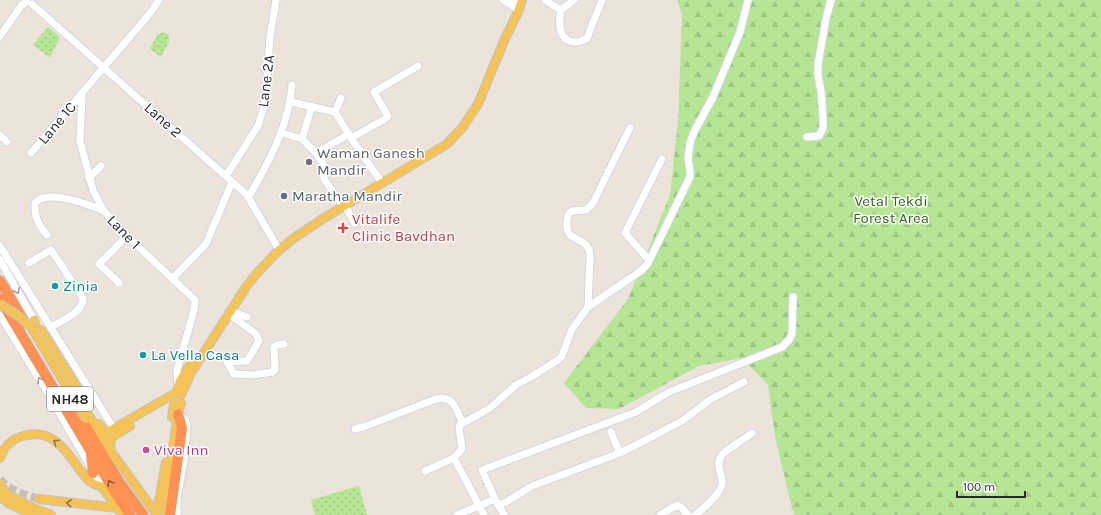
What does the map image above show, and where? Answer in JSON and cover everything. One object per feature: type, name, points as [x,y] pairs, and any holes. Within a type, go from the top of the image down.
[{"type":"highway","name":"NH48","points":[[0,281],[119,482],[145,514]]},
{"type":"highway","name":"NH48","points":[[0,299],[130,515]]},
{"type":"highway","points":[[170,515],[163,501],[182,428],[176,401]]},
{"type":"highway","points":[[86,419],[145,514]]},
{"type":"highway","points":[[91,450],[93,473]]},
{"type":"main road","points":[[163,515],[162,486],[178,383],[244,283],[258,265],[307,224],[343,205],[447,144],[462,128],[478,104],[522,0]]},
{"type":"main road","points":[[343,205],[380,180],[394,175]]},
{"type":"main road","points":[[34,320],[105,432],[115,432],[176,401],[191,373],[246,287],[278,249]]},
{"type":"main road","points":[[0,304],[20,317],[31,327],[86,419]]},
{"type":"main road","points":[[34,320],[36,329],[112,453],[157,515]]},
{"type":"main road","points":[[112,453],[110,440],[115,432]]},
{"type":"main road","points":[[0,458],[3,450],[14,439],[31,434],[41,435],[55,440],[63,447],[90,481],[102,487],[119,511]]},
{"type":"main road","points":[[0,484],[8,495],[33,508],[51,515]]},
{"type":"main road","points":[[0,496],[8,503],[32,515]]},
{"type":"main road","points":[[39,499],[100,506],[119,511]]},
{"type":"main road","points":[[145,514],[163,501]]},
{"type":"main road","points":[[157,515],[163,501]]},
{"type":"street","points":[[82,93],[152,12],[158,0]]},
{"type":"street","name":"Lane 2A","points":[[226,176],[258,126],[265,103],[270,37],[276,0]]},
{"type":"street","points":[[503,0],[519,10]]},
{"type":"street","points":[[513,0],[518,0]]},
{"type":"street","points":[[546,0],[561,10]]},
{"type":"street","points":[[574,0],[561,10],[561,33],[571,42],[578,42],[587,38],[602,0]]},
{"type":"street","points":[[425,471],[454,458],[462,449],[459,427],[463,423],[490,408],[516,385],[532,377],[558,360],[562,356],[572,329],[588,307],[642,270],[650,260],[690,177],[688,159],[690,143],[694,132],[713,96],[740,32],[748,0]]},
{"type":"street","points":[[807,137],[819,136],[823,128],[818,65],[831,0]]},
{"type":"street","points":[[0,36],[21,6],[29,2]]},
{"type":"street","name":"Lane 2","points":[[29,2],[247,195],[278,249]]},
{"type":"street","points":[[316,153],[386,119],[388,116],[374,92],[418,66]]},
{"type":"street","points":[[251,193],[282,133],[291,102],[292,85]]},
{"type":"street","name":"Lane 1C","points":[[32,153],[82,93]]},
{"type":"street","name":"Lane 1","points":[[82,93],[80,141],[93,190],[104,211],[127,236],[195,300],[194,310],[177,370],[178,383]]},
{"type":"street","points":[[335,112],[341,98]]},
{"type":"street","points":[[291,102],[335,112],[380,180]]},
{"type":"street","points":[[302,139],[312,106]]},
{"type":"street","points":[[588,307],[590,251],[583,243],[570,235],[566,226],[568,214],[572,211],[586,210],[593,203],[630,128]]},
{"type":"street","points":[[282,133],[302,139],[316,153],[325,168],[324,179],[355,223]]},
{"type":"street","points":[[0,135],[7,142]]},
{"type":"street","points":[[650,260],[625,233],[662,159]]},
{"type":"street","points":[[89,178],[101,166]]},
{"type":"street","points":[[172,279],[206,244],[232,182]]},
{"type":"street","points":[[47,235],[40,228],[36,218],[35,203],[38,200],[50,197],[59,197],[85,202],[104,211]]},
{"type":"street","points":[[119,283],[99,264],[127,236]]},
{"type":"street","points":[[0,246],[115,432]]},
{"type":"street","points":[[30,263],[51,250],[82,298],[83,302],[79,309],[50,327]]},
{"type":"street","points":[[0,260],[34,320]]},
{"type":"street","points":[[504,515],[482,470],[630,415],[669,392],[782,347],[789,340],[792,334],[793,296]]},
{"type":"street","points":[[230,312],[247,317]]},
{"type":"street","points":[[230,312],[259,338],[259,341],[247,360],[227,362],[234,374],[273,372],[275,370],[274,347],[284,344]]},
{"type":"street","points":[[0,315],[49,395],[102,487]]},
{"type":"street","points":[[458,515],[480,505],[506,502],[532,486],[620,453],[682,420],[711,399],[744,382]]},
{"type":"street","points":[[355,429],[436,399],[443,398],[451,401],[463,423]]},
{"type":"street","points":[[176,401],[187,425],[184,459],[178,492],[177,515]]},
{"type":"street","points":[[611,432],[620,453]]},
{"type":"street","points":[[695,515],[702,510],[722,487],[718,462],[722,455],[752,433]]},
{"type":"street","points":[[454,458],[484,515]]},
{"type":"street","points":[[660,515],[677,505],[688,515]]},
{"type":"green space","name":"Vetal Tekdi Forest Area","points":[[677,0],[1101,0],[1101,515],[794,515],[775,436],[768,385],[742,358],[699,366],[619,409],[586,408],[564,383],[628,299],[670,195],[678,122],[682,14]]},
{"type":"green space","points":[[48,27],[60,37],[50,58],[33,45]]},
{"type":"green space","points":[[163,32],[169,35],[169,42],[161,57],[150,49],[157,35]]},
{"type":"green space","points":[[359,486],[367,515],[315,515],[311,500]]},
{"type":"tunnel","points":[[0,479],[13,490],[39,499]]},
{"type":"place","name":"Waman Ganesh Mandir","points":[[309,162]]},
{"type":"place","name":"Maratha Mandir","points":[[284,196]]},
{"type":"place","name":"Vitalife Clinic Bavdhan","points":[[343,228]]},
{"type":"place","name":"Zinia","points":[[55,286]]},
{"type":"place","name":"La Vella Casa","points":[[143,355]]},
{"type":"place","name":"Viva Inn","points":[[146,450]]}]
